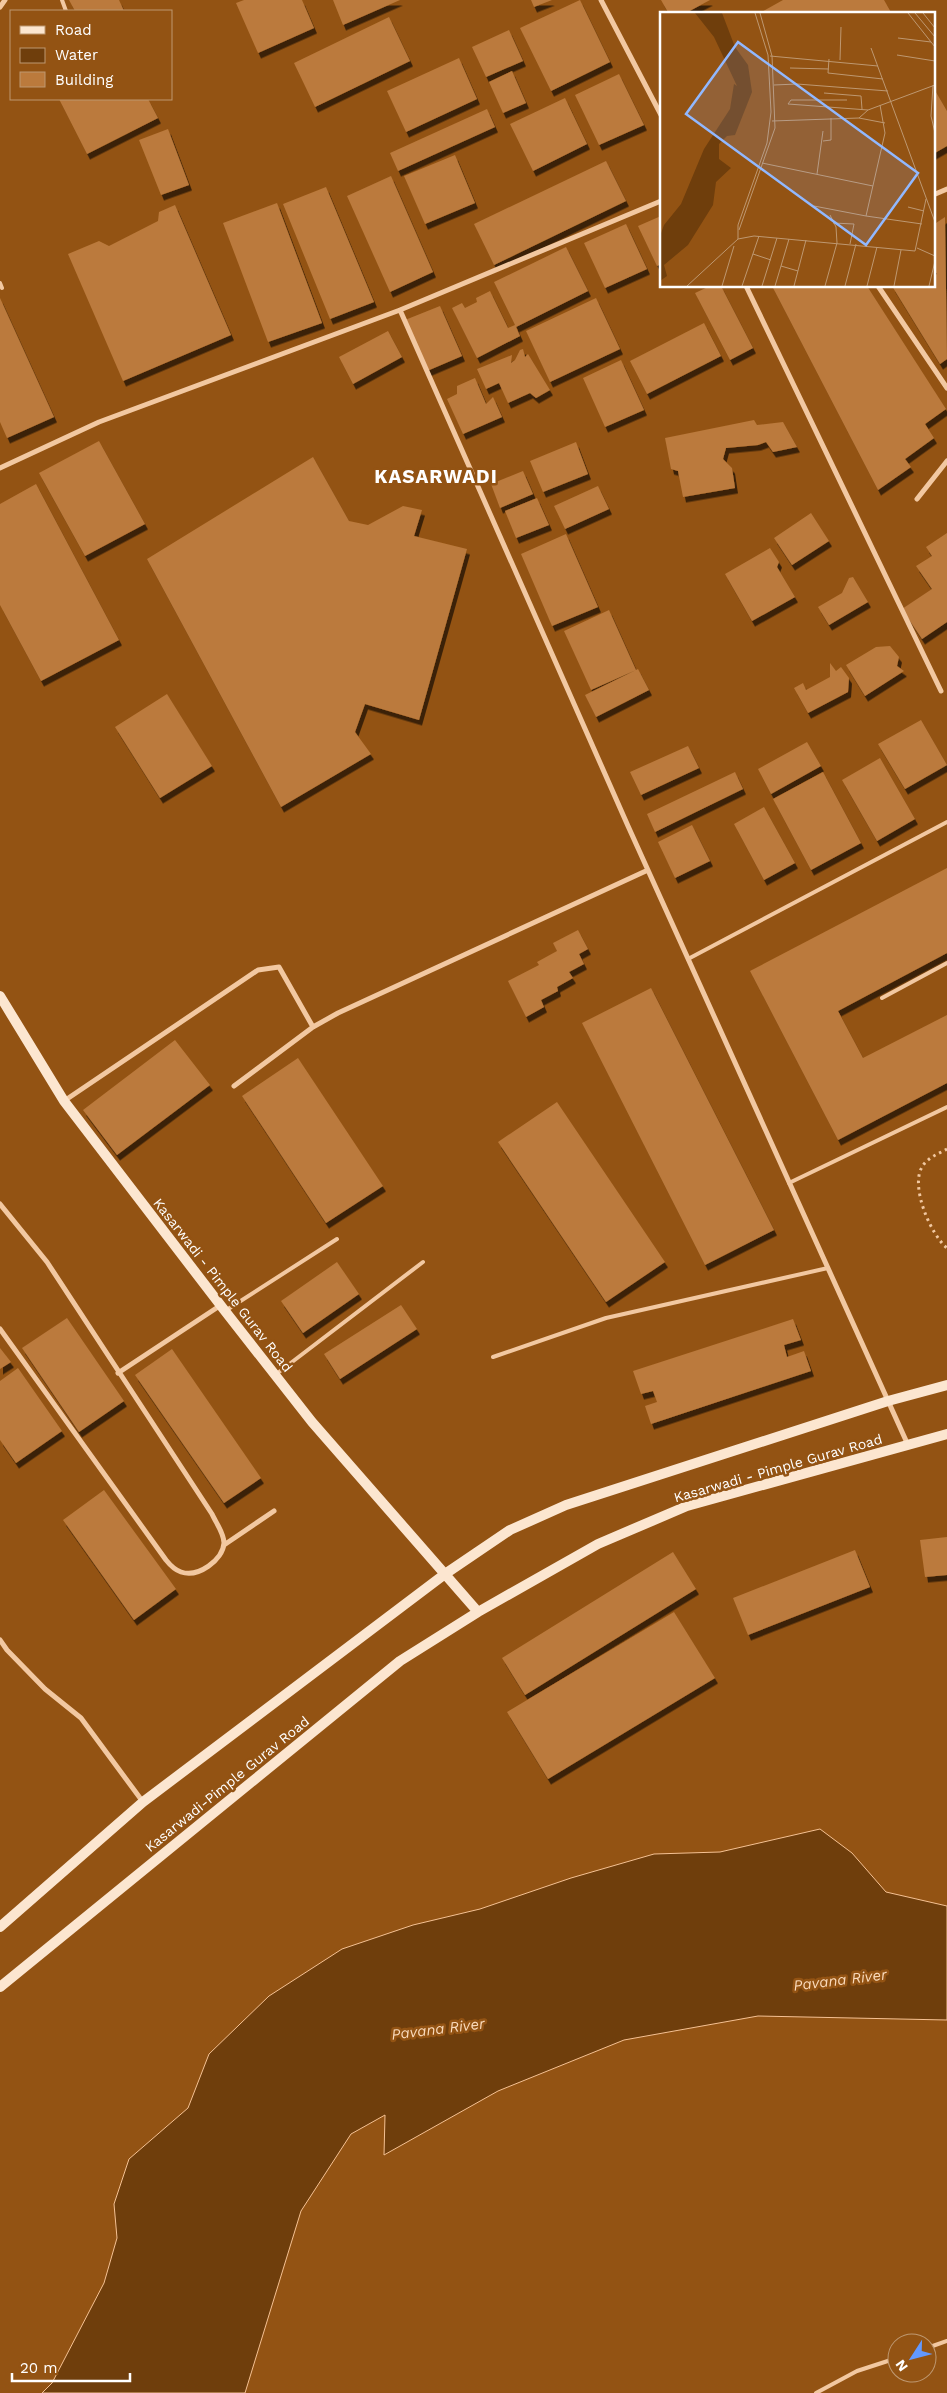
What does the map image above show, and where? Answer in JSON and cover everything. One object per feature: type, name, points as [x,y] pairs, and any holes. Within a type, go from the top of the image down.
[{"type":"street","points":[[0,7],[5,0]]},
{"type":"street","points":[[601,0],[660,113]]},
{"type":"street","points":[[934,194],[947,188]]},
{"type":"street","points":[[0,468],[100,422],[400,310],[660,200]]},
{"type":"street","points":[[747,288],[941,691]]},
{"type":"street","points":[[879,288],[947,388]]},
{"type":"street","points":[[400,310],[648,870],[908,1445]]},
{"type":"street","points":[[917,499],[947,461]]},
{"type":"street","points":[[234,1086],[313,1027],[648,870]]},
{"type":"street","points":[[64,1102],[258,970],[279,966],[313,1027]]},
{"type":"street","name":"Kasarwadi - Pimple Gurav Road","points":[[0,996],[64,1102],[223,1308],[312,1422],[478,1612],[598,1544],[687,1506],[947,1434]]},
{"type":"street","points":[[0,1204],[47,1262],[212,1514],[223,1536],[224,1545],[219,1556],[204,1569],[190,1574],[174,1568],[160,1552],[0,1329]]},
{"type":"street","points":[[118,1373],[223,1308]]},
{"type":"street","name":"Kasarwadi - Pimple Gurav Road","points":[[445,1574],[510,1530],[566,1506],[888,1401],[947,1385]]},
{"type":"street","points":[[224,1545],[274,1511]]},
{"type":"street","points":[[0,1927],[143,1802],[445,1574]]},
{"type":"street","name":"Kasarwadi-Pimple Gurav Road","points":[[0,1987],[400,1661],[478,1612]]},
{"type":"street","points":[[0,1640],[7,1650],[45,1689],[81,1718],[143,1802]]},
{"type":"lane","points":[[0,283],[2,288]]},
{"type":"lane","points":[[941,691],[947,689]]},
{"type":"lane","points":[[688,959],[947,822]]},
{"type":"lane","points":[[882,998],[947,963]]},
{"type":"lane","points":[[790,1183],[947,1107]]},
{"type":"lane","points":[[223,1308],[337,1239]]},
{"type":"lane","points":[[275,1375],[423,1262]]},
{"type":"lane","points":[[493,1356],[606,1318],[828,1268]]},
{"type":"lane","points":[[816,2393],[857,2371],[887,2361]]},
{"type":"path","points":[[947,1150],[928,1160],[921,1168],[918,1181],[924,1209],[933,1231],[940,1242],[947,1248]]},
{"type":"water","name":"Pavana River","points":[[820,1829],[852,1853],[886,1892],[947,1906],[947,2020],[758,2016],[624,2040],[498,2091],[384,2155],[385,2115],[351,2134],[301,2211],[245,2393],[42,2393],[52,2383],[104,2283],[117,2238],[114,2204],[129,2159],[188,2108],[209,2054],[269,1996],[342,1949],[413,1925],[480,1909],[571,1878],[654,1854],[720,1852]]},
{"type":"building","points":[[69,0],[119,0],[124,10],[74,10]]},
{"type":"building","points":[[244,0],[302,0],[314,28],[258,53],[236,3]]},
{"type":"building","points":[[333,0],[400,0],[343,25]]},
{"type":"building","points":[[531,0],[552,0],[534,7]]},
{"type":"building","points":[[580,0],[610,62],[551,91],[520,28]]},
{"type":"building","points":[[661,0],[710,0],[688,12],[668,12]]},
{"type":"building","points":[[783,0],[884,0],[891,12],[762,12]]},
{"type":"building","points":[[389,17],[410,61],[315,107],[294,63]]},
{"type":"building","points":[[509,30],[523,61],[486,77],[472,47]]},
{"type":"building","points":[[459,58],[477,99],[406,132],[387,91]]},
{"type":"building","points":[[512,71],[526,103],[503,113],[489,82]]},
{"type":"building","points":[[619,74],[644,125],[599,145],[575,95]]},
{"type":"building","points":[[934,89],[947,111],[947,146],[934,153]]},
{"type":"building","points":[[565,98],[587,144],[533,171],[510,124]]},
{"type":"building","points":[[60,100],[149,100],[158,118],[87,154]]},
{"type":"building","points":[[487,109],[495,127],[398,171],[390,153]]},
{"type":"building","points":[[168,129],[189,185],[161,195],[139,140]]},
{"type":"building","points":[[455,155],[475,203],[425,224],[404,176]]},
{"type":"building","points":[[606,161],[626,201],[494,265],[474,224]]},
{"type":"building","points":[[391,176],[433,272],[390,292],[347,196]]},
{"type":"building","points":[[326,187],[374,302],[330,319],[283,204]]},
{"type":"building","points":[[277,203],[322,323],[268,342],[223,223]]},
{"type":"building","points":[[175,205],[231,335],[123,381],[68,254],[99,241],[109,246],[158,221],[159,212]]},
{"type":"building","points":[[660,216],[660,264],[657,266],[638,226]]},
{"type":"building","points":[[945,217],[947,359],[940,364],[893,288],[934,288],[934,276],[937,274],[934,270],[934,224]]},
{"type":"building","points":[[626,224],[647,269],[605,288],[584,243]]},
{"type":"building","points":[[566,247],[588,291],[516,327],[520,336],[477,358],[452,308],[462,303],[465,308],[477,302],[476,298],[490,291],[508,328],[515,325],[494,282]]},
{"type":"building","points":[[706,288],[722,288],[753,348],[730,360],[695,293]]},
{"type":"building","points":[[773,288],[868,288],[946,409],[925,424],[934,438],[905,459],[911,467],[878,490]]},
{"type":"building","points":[[0,298],[54,417],[7,438],[0,422]]},
{"type":"building","points":[[596,298],[620,349],[550,382],[526,331]]},
{"type":"building","points":[[440,306],[462,356],[427,371],[405,320]]},
{"type":"building","points":[[704,323],[721,356],[647,394],[630,361]]},
{"type":"building","points":[[388,331],[402,357],[353,384],[339,357]]},
{"type":"building","points":[[523,349],[525,357],[528,354],[550,390],[536,398],[530,393],[508,403],[499,383],[486,389],[477,369],[512,355],[511,363],[515,360],[520,350]]},
{"type":"building","points":[[621,360],[644,410],[605,427],[583,378]]},
{"type":"building","points":[[475,378],[486,404],[493,397],[502,417],[463,434],[447,399],[457,394],[457,386]]},
{"type":"building","points":[[754,420],[757,425],[783,422],[797,447],[773,452],[766,442],[758,445],[726,448],[723,459],[732,468],[735,488],[683,497],[678,471],[671,469],[665,438]]},
{"type":"building","points":[[99,441],[145,524],[85,556],[39,473]]},
{"type":"building","points":[[576,442],[588,474],[543,492],[530,461]]},
{"type":"building","points":[[313,457],[349,521],[368,525],[403,506],[422,510],[414,536],[467,549],[419,720],[365,704],[355,732],[371,754],[281,807],[147,559]]},
{"type":"building","points":[[523,471],[533,494],[500,508],[491,484]]},
{"type":"building","points":[[36,484],[119,640],[41,681],[0,605],[0,504]]},
{"type":"building","points":[[598,486],[609,509],[565,529],[554,506]]},
{"type":"building","points":[[537,498],[549,525],[516,538],[505,511]]},
{"type":"building","points":[[811,513],[829,541],[792,565],[774,538]]},
{"type":"building","points":[[947,533],[947,622],[922,639],[902,609],[932,589],[916,566],[932,556],[926,547]]},
{"type":"building","points":[[566,534],[598,607],[552,626],[521,554]]},
{"type":"building","points":[[770,548],[779,562],[777,567],[795,597],[752,621],[725,574]]},
{"type":"building","points":[[853,577],[868,602],[829,625],[818,607],[842,593],[849,578]]},
{"type":"building","points":[[609,610],[636,670],[591,690],[564,631]]},
{"type":"building","points":[[890,646],[899,657],[897,666],[904,671],[865,696],[846,665],[876,647]]},
{"type":"building","points":[[830,663],[836,671],[841,667],[849,678],[848,692],[808,713],[794,688],[803,683],[806,690],[830,677]]},
{"type":"building","points":[[638,669],[649,690],[596,717],[585,695]]},
{"type":"building","points":[[167,694],[212,766],[160,798],[115,727]]},
{"type":"building","points":[[921,720],[947,765],[905,789],[878,744]]},
{"type":"building","points":[[807,742],[821,766],[771,794],[758,769]]},
{"type":"building","points":[[688,746],[699,768],[641,795],[630,772]]},
{"type":"building","points":[[880,758],[915,819],[877,841],[842,780]]},
{"type":"building","points":[[735,772],[743,789],[655,832],[647,814]]},
{"type":"building","points":[[823,772],[861,843],[811,870],[773,799]]},
{"type":"building","points":[[764,807],[795,863],[764,880],[734,824]]},
{"type":"building","points":[[692,825],[710,861],[675,878],[658,842]]},
{"type":"building","points":[[947,868],[947,953],[838,1011],[863,1058],[947,1015],[947,1083],[838,1140],[750,971]]},
{"type":"building","points":[[578,930],[588,949],[579,954],[584,964],[569,972],[573,978],[557,987],[558,991],[541,1000],[544,1007],[526,1017],[508,981],[539,965],[537,962],[557,951],[553,943]]},
{"type":"building","points":[[651,988],[774,1230],[705,1265],[582,1023]]},
{"type":"building","points":[[175,1040],[210,1085],[117,1155],[83,1110]]},
{"type":"building","points":[[298,1058],[383,1186],[326,1223],[242,1096]]},
{"type":"building","points":[[557,1102],[665,1262],[606,1302],[498,1142]]},
{"type":"building","points":[[337,1262],[359,1294],[303,1333],[281,1301]]},
{"type":"building","points":[[401,1305],[417,1329],[340,1379],[324,1354]]},
{"type":"building","points":[[67,1318],[124,1401],[79,1432],[22,1348]]},
{"type":"building","points":[[793,1319],[801,1340],[784,1345],[787,1357],[804,1351],[811,1371],[651,1424],[645,1406],[657,1402],[653,1391],[641,1394],[633,1371]]},
{"type":"building","points":[[0,1348],[11,1362],[0,1369]]},
{"type":"building","points":[[172,1349],[261,1478],[224,1503],[135,1375]]},
{"type":"building","points":[[18,1368],[62,1431],[16,1463],[0,1440],[0,1381]]},
{"type":"building","points":[[104,1490],[176,1589],[134,1620],[63,1520]]},
{"type":"building","points":[[947,1537],[947,1575],[925,1577],[920,1540]]},
{"type":"building","points":[[855,1550],[870,1587],[748,1635],[733,1598]]},
{"type":"building","points":[[673,1552],[696,1589],[525,1695],[502,1658]]},
{"type":"building","points":[[674,1612],[715,1678],[548,1779],[507,1712]]},
{"type":"district","name":"KASARWADI","points":[[436,476]]}]
